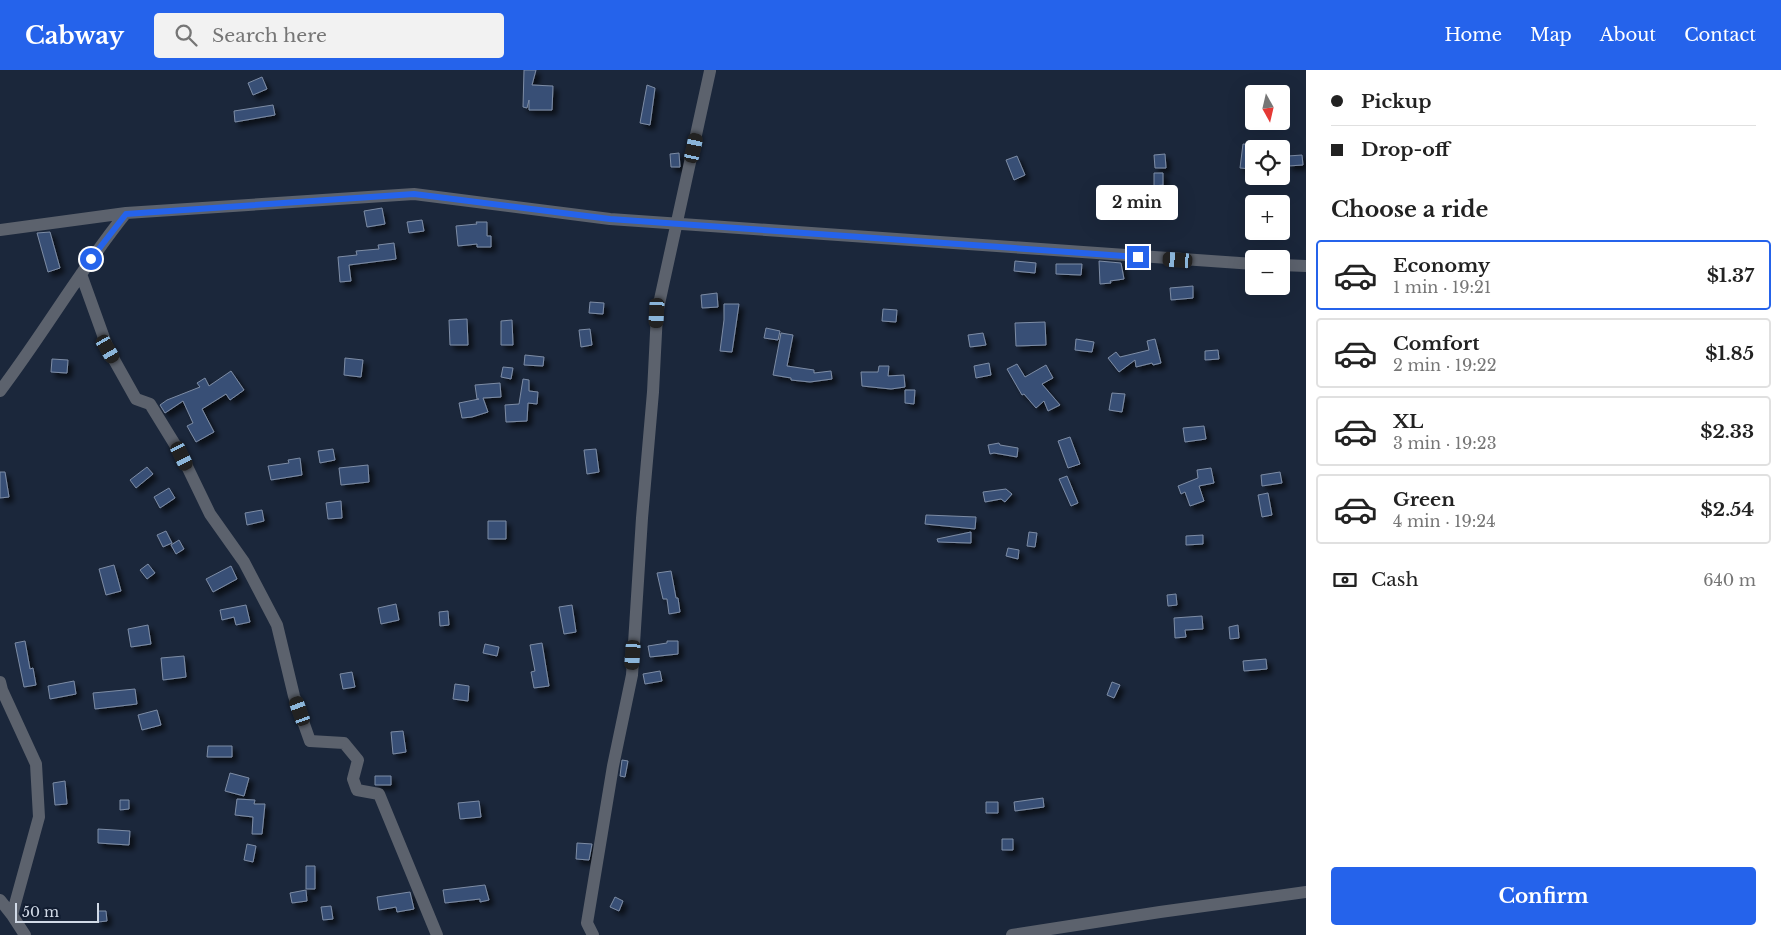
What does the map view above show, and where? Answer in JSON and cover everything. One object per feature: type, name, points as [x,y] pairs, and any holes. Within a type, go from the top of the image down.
[{"type":"street","points":[[593,935],[587,923],[613,766],[632,675],[657,313],[710,71]]},
{"type":"street","points":[[0,230],[126,214],[414,194],[610,219],[1245,263]]},
{"type":"street","points":[[0,391],[24,360],[101,244],[126,214]]},
{"type":"street","points":[[1290,265],[1306,266]]},
{"type":"street","points":[[81,274],[108,349],[136,399],[150,404],[182,456],[210,514],[244,562],[277,625],[294,696],[310,741],[344,743],[358,760],[353,779],[357,790],[379,794],[437,935]]},
{"type":"street","points":[[0,682],[36,764],[39,817],[12,915]]},
{"type":"street","points":[[1012,935],[1088,922],[1306,892]]},
{"type":"street","points":[[0,900],[25,935]]},
{"type":"street","points":[[1082,935],[1088,922]]},
{"type":"building","points":[[524,70],[536,70],[532,85],[553,86],[552,110],[529,110],[529,100],[527,108],[523,107]]},
{"type":"building","points":[[262,77],[267,89],[253,95],[248,83]]},
{"type":"building","points":[[647,85],[655,88],[650,125],[640,123]]},
{"type":"building","points":[[273,105],[275,115],[235,122],[234,111]]},
{"type":"building","points":[[1243,144],[1245,144],[1245,168],[1240,168]]},
{"type":"building","points":[[679,153],[680,167],[671,167],[670,154]]},
{"type":"building","points":[[1165,154],[1166,168],[1155,168],[1154,155]]},
{"type":"building","points":[[1302,155],[1303,165],[1290,166],[1290,156]]},
{"type":"building","points":[[1017,156],[1025,175],[1014,180],[1006,160]]},
{"type":"building","points":[[1154,173],[1163,173],[1163,185],[1154,186]]},
{"type":"building","points":[[382,208],[385,224],[367,227],[364,211]]},
{"type":"building","points":[[422,220],[424,231],[409,233],[407,222]]},
{"type":"building","points":[[476,222],[487,222],[487,236],[491,236],[491,247],[477,247],[477,244],[458,246],[456,226],[477,224]]},
{"type":"building","points":[[50,232],[60,268],[48,272],[37,233]]},
{"type":"building","points":[[394,243],[396,259],[349,265],[351,281],[340,282],[338,257],[357,255],[356,251],[379,249],[378,245]]},
{"type":"building","points":[[1015,261],[1036,263],[1035,273],[1014,271]]},
{"type":"building","points":[[1099,261],[1121,263],[1124,279],[1100,284]]},
{"type":"building","points":[[1056,264],[1082,264],[1081,275],[1056,274]]},
{"type":"building","points":[[1193,286],[1193,298],[1171,300],[1170,288]]},
{"type":"building","points":[[717,293],[718,307],[702,308],[701,295]]},
{"type":"building","points":[[590,302],[604,303],[603,314],[589,313]]},
{"type":"building","points":[[724,304],[739,304],[732,352],[720,351]]},
{"type":"building","points":[[883,309],[897,310],[896,322],[882,321]]},
{"type":"building","points":[[467,319],[468,345],[450,345],[449,320]]},
{"type":"building","points":[[512,320],[513,345],[501,345],[501,321]]},
{"type":"building","points":[[1045,322],[1046,345],[1016,346],[1015,323]]},
{"type":"building","points":[[766,328],[780,331],[778,340],[764,338]]},
{"type":"building","points":[[590,329],[592,345],[581,347],[579,330]]},
{"type":"building","points":[[781,333],[793,335],[787,366],[814,370],[814,373],[831,371],[832,379],[810,382],[791,380],[791,378],[773,375]]},
{"type":"building","points":[[983,333],[986,345],[970,347],[968,335]]},
{"type":"building","points":[[1076,339],[1094,342],[1092,352],[1075,350]]},
{"type":"building","points":[[1155,339],[1161,363],[1136,367],[1135,360],[1119,372],[1108,358],[1116,352],[1120,357],[1149,350],[1147,341]]},
{"type":"building","points":[[1218,350],[1219,359],[1205,360],[1205,351]]},
{"type":"building","points":[[525,355],[544,357],[543,366],[524,365]]},
{"type":"building","points":[[345,358],[363,360],[361,377],[344,375]]},
{"type":"building","points":[[52,359],[68,360],[67,373],[51,372]]},
{"type":"building","points":[[989,363],[991,375],[976,378],[974,366]]},
{"type":"building","points":[[1017,364],[1025,377],[1046,365],[1053,378],[1042,384],[1060,405],[1048,411],[1044,401],[1036,408],[1024,394],[1022,395],[1007,369]]},
{"type":"building","points":[[879,366],[889,366],[888,376],[904,375],[905,387],[891,389],[862,386],[861,372],[878,372]]},
{"type":"building","points":[[503,367],[513,368],[511,379],[501,377]]},
{"type":"building","points":[[231,371],[244,390],[230,400],[226,394],[202,409],[214,432],[196,442],[187,426],[193,423],[183,401],[165,413],[160,405],[167,400],[200,387],[197,383],[205,378],[209,386]]},
{"type":"building","points":[[523,379],[529,380],[529,391],[538,392],[537,404],[528,403],[527,421],[506,422],[505,405],[519,404]]},
{"type":"building","points":[[500,383],[501,397],[483,398],[488,412],[462,418],[459,403],[479,399],[477,399],[475,385]]},
{"type":"building","points":[[905,390],[915,390],[914,404],[905,403]]},
{"type":"building","points":[[1112,393],[1125,394],[1122,412],[1109,410]]},
{"type":"building","points":[[1204,426],[1206,439],[1185,442],[1183,428]]},
{"type":"building","points":[[1070,437],[1080,464],[1068,468],[1058,441]]},
{"type":"building","points":[[999,443],[1000,445],[1018,448],[1017,457],[990,454],[988,445]]},
{"type":"building","points":[[333,449],[335,460],[320,463],[318,451]]},
{"type":"building","points":[[596,449],[599,472],[587,474],[584,450]]},
{"type":"building","points":[[300,458],[302,475],[271,480],[268,466],[289,463],[288,460]]},
{"type":"building","points":[[368,465],[369,482],[341,485],[339,468]]},
{"type":"building","points":[[147,467],[153,474],[136,488],[130,480]]},
{"type":"building","points":[[1211,468],[1214,483],[1199,486],[1204,501],[1190,506],[1185,492],[1181,494],[1178,486],[1198,478],[1197,470]]},
{"type":"building","points":[[0,472],[5,472],[9,497],[0,498]]},
{"type":"building","points":[[1280,472],[1282,483],[1262,486],[1261,475]]},
{"type":"building","points":[[1067,476],[1078,503],[1071,506],[1059,479]]},
{"type":"building","points":[[169,488],[175,498],[160,508],[154,497]]},
{"type":"building","points":[[1006,489],[1012,494],[1005,502],[1001,499],[985,502],[983,492]]},
{"type":"building","points":[[1268,493],[1272,515],[1262,517],[1258,495]]},
{"type":"building","points":[[341,501],[342,518],[328,519],[326,503]]},
{"type":"building","points":[[262,510],[264,521],[247,525],[245,513]]},
{"type":"building","points":[[926,515],[976,517],[975,529],[925,524]]},
{"type":"building","points":[[488,521],[506,521],[506,539],[488,539]]},
{"type":"building","points":[[166,531],[172,543],[163,547],[157,535]]},
{"type":"building","points":[[971,532],[971,543],[938,542],[937,539]]},
{"type":"building","points":[[1029,532],[1037,533],[1035,547],[1027,546]]},
{"type":"building","points":[[1203,535],[1203,544],[1186,545],[1186,536]]},
{"type":"building","points":[[179,540],[184,549],[176,554],[171,545]]},
{"type":"building","points":[[1008,548],[1019,550],[1018,559],[1006,556]]},
{"type":"building","points":[[148,564],[155,573],[147,579],[140,570]]},
{"type":"building","points":[[114,565],[121,591],[106,595],[99,569]]},
{"type":"building","points":[[231,566],[237,579],[213,592],[206,579]]},
{"type":"building","points":[[671,571],[680,612],[669,614],[667,599],[663,599],[657,573]]},
{"type":"building","points":[[1176,594],[1177,605],[1168,606],[1167,595]]},
{"type":"building","points":[[396,604],[399,620],[381,624],[378,608]]},
{"type":"building","points":[[246,605],[250,622],[236,625],[234,617],[222,620],[220,610]]},
{"type":"building","points":[[572,605],[576,632],[564,634],[559,607]]},
{"type":"building","points":[[448,611],[449,625],[440,626],[439,612]]},
{"type":"building","points":[[1202,616],[1203,629],[1185,630],[1186,637],[1175,638],[1174,618]]},
{"type":"building","points":[[148,625],[151,644],[131,647],[128,629]]},
{"type":"building","points":[[1238,625],[1239,638],[1230,639],[1229,627]]},
{"type":"building","points":[[25,641],[30,669],[33,668],[36,685],[24,687],[15,643]]},
{"type":"building","points":[[667,641],[678,641],[678,654],[650,657],[648,646],[667,643]]},
{"type":"building","points":[[542,643],[549,686],[534,688],[531,672],[535,671],[530,645]]},
{"type":"building","points":[[485,644],[499,647],[497,656],[483,653]]},
{"type":"building","points":[[184,656],[186,677],[163,680],[161,658]]},
{"type":"building","points":[[1266,659],[1267,669],[1244,671],[1243,661]]},
{"type":"building","points":[[660,671],[662,681],[645,684],[643,674]]},
{"type":"building","points":[[352,672],[355,687],[343,689],[340,674]]},
{"type":"building","points":[[74,681],[76,694],[50,699],[48,686]]},
{"type":"building","points":[[1112,682],[1120,685],[1114,698],[1107,695]]},
{"type":"building","points":[[455,684],[469,686],[468,701],[453,699]]},
{"type":"building","points":[[135,689],[137,704],[95,709],[93,693]]},
{"type":"building","points":[[157,710],[161,725],[142,730],[138,715]]},
{"type":"building","points":[[403,731],[406,752],[393,754],[391,732]]},
{"type":"building","points":[[208,746],[232,746],[232,757],[207,757]]},
{"type":"building","points":[[622,760],[628,761],[625,777],[620,776]]},
{"type":"building","points":[[230,773],[249,778],[244,796],[225,791]]},
{"type":"building","points":[[375,776],[391,776],[391,785],[375,785]]},
{"type":"building","points":[[65,781],[67,804],[55,805],[53,783]]},
{"type":"building","points":[[1043,798],[1044,807],[1015,811],[1014,802]]},
{"type":"building","points":[[237,799],[255,800],[254,804],[265,804],[262,834],[252,834],[253,817],[235,815]]},
{"type":"building","points":[[120,800],[129,800],[129,809],[120,810]]},
{"type":"building","points":[[479,801],[481,817],[460,819],[458,803]]},
{"type":"building","points":[[986,802],[998,802],[998,813],[986,813]]},
{"type":"building","points":[[98,829],[130,831],[129,845],[98,843]]},
{"type":"building","points":[[1002,839],[1013,839],[1013,850],[1002,850]]},
{"type":"building","points":[[577,843],[592,844],[589,860],[576,859]]},
{"type":"building","points":[[247,844],[256,846],[253,862],[244,860]]},
{"type":"building","points":[[306,866],[315,866],[315,889],[306,889]]},
{"type":"building","points":[[485,885],[489,900],[480,902],[480,899],[445,903],[443,890]]},
{"type":"building","points":[[306,890],[307,901],[292,903],[290,893]]},
{"type":"building","points":[[410,892],[414,909],[397,912],[396,907],[379,910],[377,897]]},
{"type":"building","points":[[615,897],[623,901],[619,911],[610,907]]},
{"type":"building","points":[[331,906],[333,919],[323,920],[321,907]]},
{"type":"building","points":[[98,911],[106,911],[107,921],[98,922]]},
{"type":"route","points":[[91,259],[126,214],[414,194],[610,219],[1138,257]]}]
